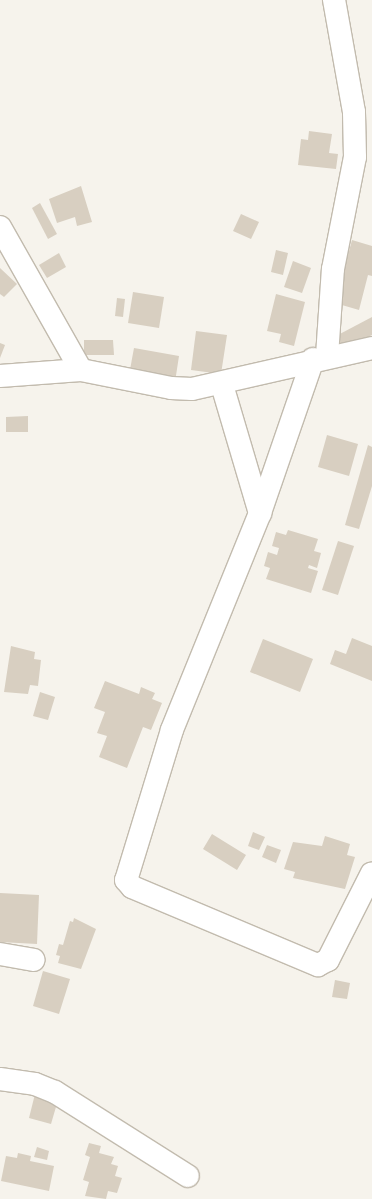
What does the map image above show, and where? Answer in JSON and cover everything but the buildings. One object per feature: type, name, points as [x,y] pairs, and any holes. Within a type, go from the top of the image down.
[{"type":"street","points":[[334,0],[354,112],[355,157],[333,269],[320,357],[260,513],[172,730],[126,880],[132,887],[318,965],[328,960],[372,873]]},
{"type":"street","points":[[0,227],[81,370]]},
{"type":"street","points":[[0,376],[81,370],[171,388],[222,384],[320,357],[372,348]]},
{"type":"street","points":[[222,384],[260,513]]},
{"type":"street","points":[[0,954],[32,960]]},
{"type":"street","points":[[0,1079],[35,1084],[55,1092],[188,1176]]}]
